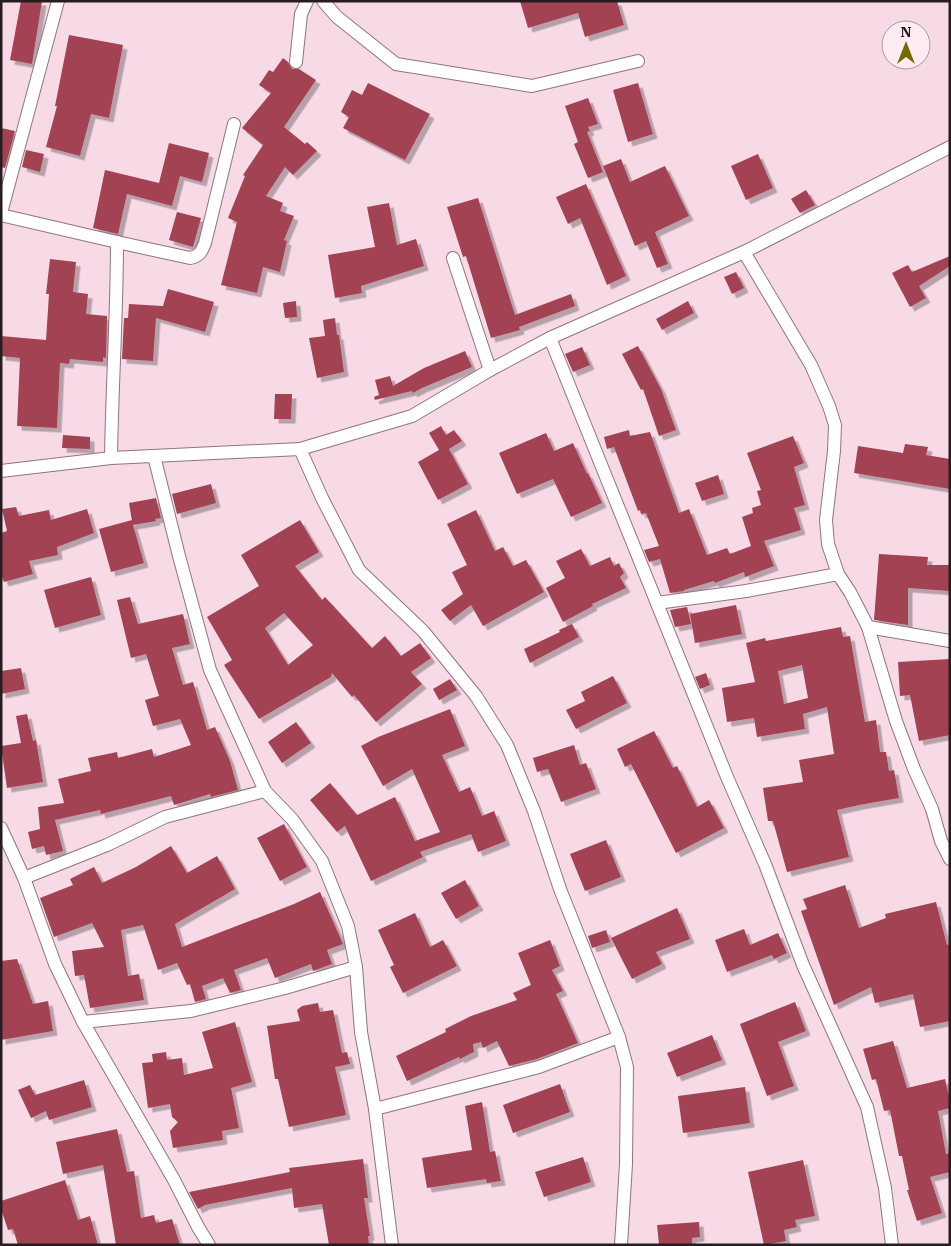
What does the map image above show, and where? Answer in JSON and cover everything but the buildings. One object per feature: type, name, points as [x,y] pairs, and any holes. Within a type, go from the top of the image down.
[{"type":"street","points":[[58,1],[1,214],[117,242],[190,258],[196,257],[201,253],[205,243],[234,124]]},
{"type":"street","points":[[296,62],[301,14],[307,1]]},
{"type":"street","points":[[323,1],[337,17],[396,64],[532,86],[638,61]]},
{"type":"street","points":[[1,471],[110,458],[300,449],[412,416],[490,370],[550,338],[744,252],[950,148]]},
{"type":"street","points":[[110,458],[117,307],[117,242]]},
{"type":"street","points":[[744,252],[811,365],[829,406],[834,425],[834,451],[826,520],[828,544],[838,574],[850,592],[868,627],[896,721],[914,769],[932,809],[941,841],[950,859]]},
{"type":"street","points":[[454,258],[490,370]]},
{"type":"street","points":[[550,338],[727,777],[765,864],[802,965],[867,1106],[885,1188],[892,1245]]},
{"type":"street","points":[[300,449],[322,498],[359,570],[423,631],[476,696],[507,745],[534,811],[569,915],[619,1037],[627,1067],[626,1164],[621,1245]]},
{"type":"street","points":[[154,456],[210,670],[265,791],[292,819],[322,861],[348,926],[356,967],[361,1032],[375,1109],[392,1245]]},
{"type":"street","points":[[657,603],[838,574]]},
{"type":"street","points":[[868,627],[950,641]]},
{"type":"street","points":[[24,878],[108,845],[166,817],[265,791]]},
{"type":"street","points":[[1,828],[24,878],[55,964],[82,1022],[174,1180],[209,1245]]},
{"type":"street","points":[[82,1022],[191,1011],[285,988],[356,967]]},
{"type":"street","points":[[375,1109],[539,1067],[619,1037]]}]
